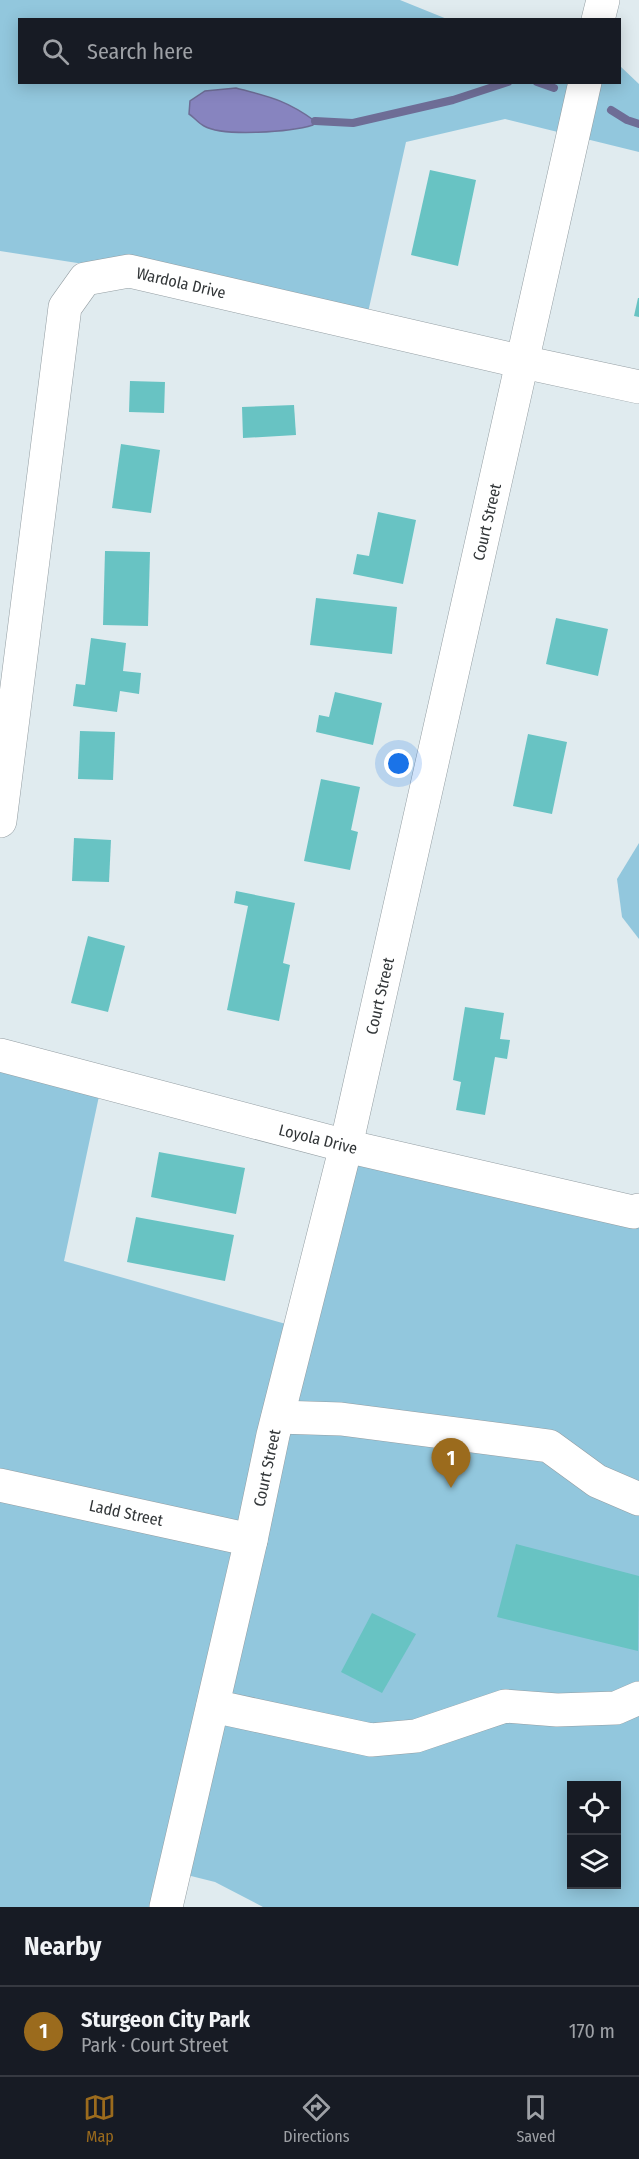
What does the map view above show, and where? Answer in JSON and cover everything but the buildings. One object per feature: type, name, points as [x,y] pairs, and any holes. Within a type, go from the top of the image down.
[{"type":"street","points":[[598,18],[603,0]]},
{"type":"street","name":"Court Street","points":[[166,1907],[278,1417],[346,1146],[585,84]]},
{"type":"street","name":"Wardola Drive","points":[[0,821],[65,307],[85,279],[129,271],[639,387]]},
{"type":"street","name":"Loyola Drive","points":[[0,1055],[346,1146],[633,1212],[639,1210]]},
{"type":"street","points":[[278,1417],[340,1419],[549,1446],[597,1481],[639,1499]]},
{"type":"street","name":"Ladd Street","points":[[0,1485],[251,1540]]},
{"type":"street","points":[[213,1706],[371,1740],[416,1736],[505,1706],[557,1710],[616,1708],[639,1698]]},
{"type":"shaded area","points":[[0,0],[400,0],[445,18],[18,18],[18,84],[621,84],[621,67],[639,84],[639,152],[505,119],[406,142],[365,326],[129,271],[0,251]]},
{"type":"shaded area","points":[[236,88],[277,100],[315,121],[313,125],[303,128],[241,132],[213,129],[202,125],[189,114],[190,101],[205,91]]},
{"type":"shaded area","points":[[639,843],[639,939],[622,917],[617,879]]},
{"type":"shaded area","points":[[0,1055],[102,1082],[64,1261],[300,1328],[346,1146],[639,1210],[639,1907],[263,1907],[215,1882],[175,1872],[166,1907],[0,1907]]},
{"type":"waterway","points":[[315,121],[353,123],[453,100],[502,84]]},
{"type":"waterway","points":[[543,84],[554,88]]},
{"type":"waterway","points":[[611,110],[639,124]]},
{"type":"place","name":"Sturgeon City Park","points":[[451,1488]]}]
